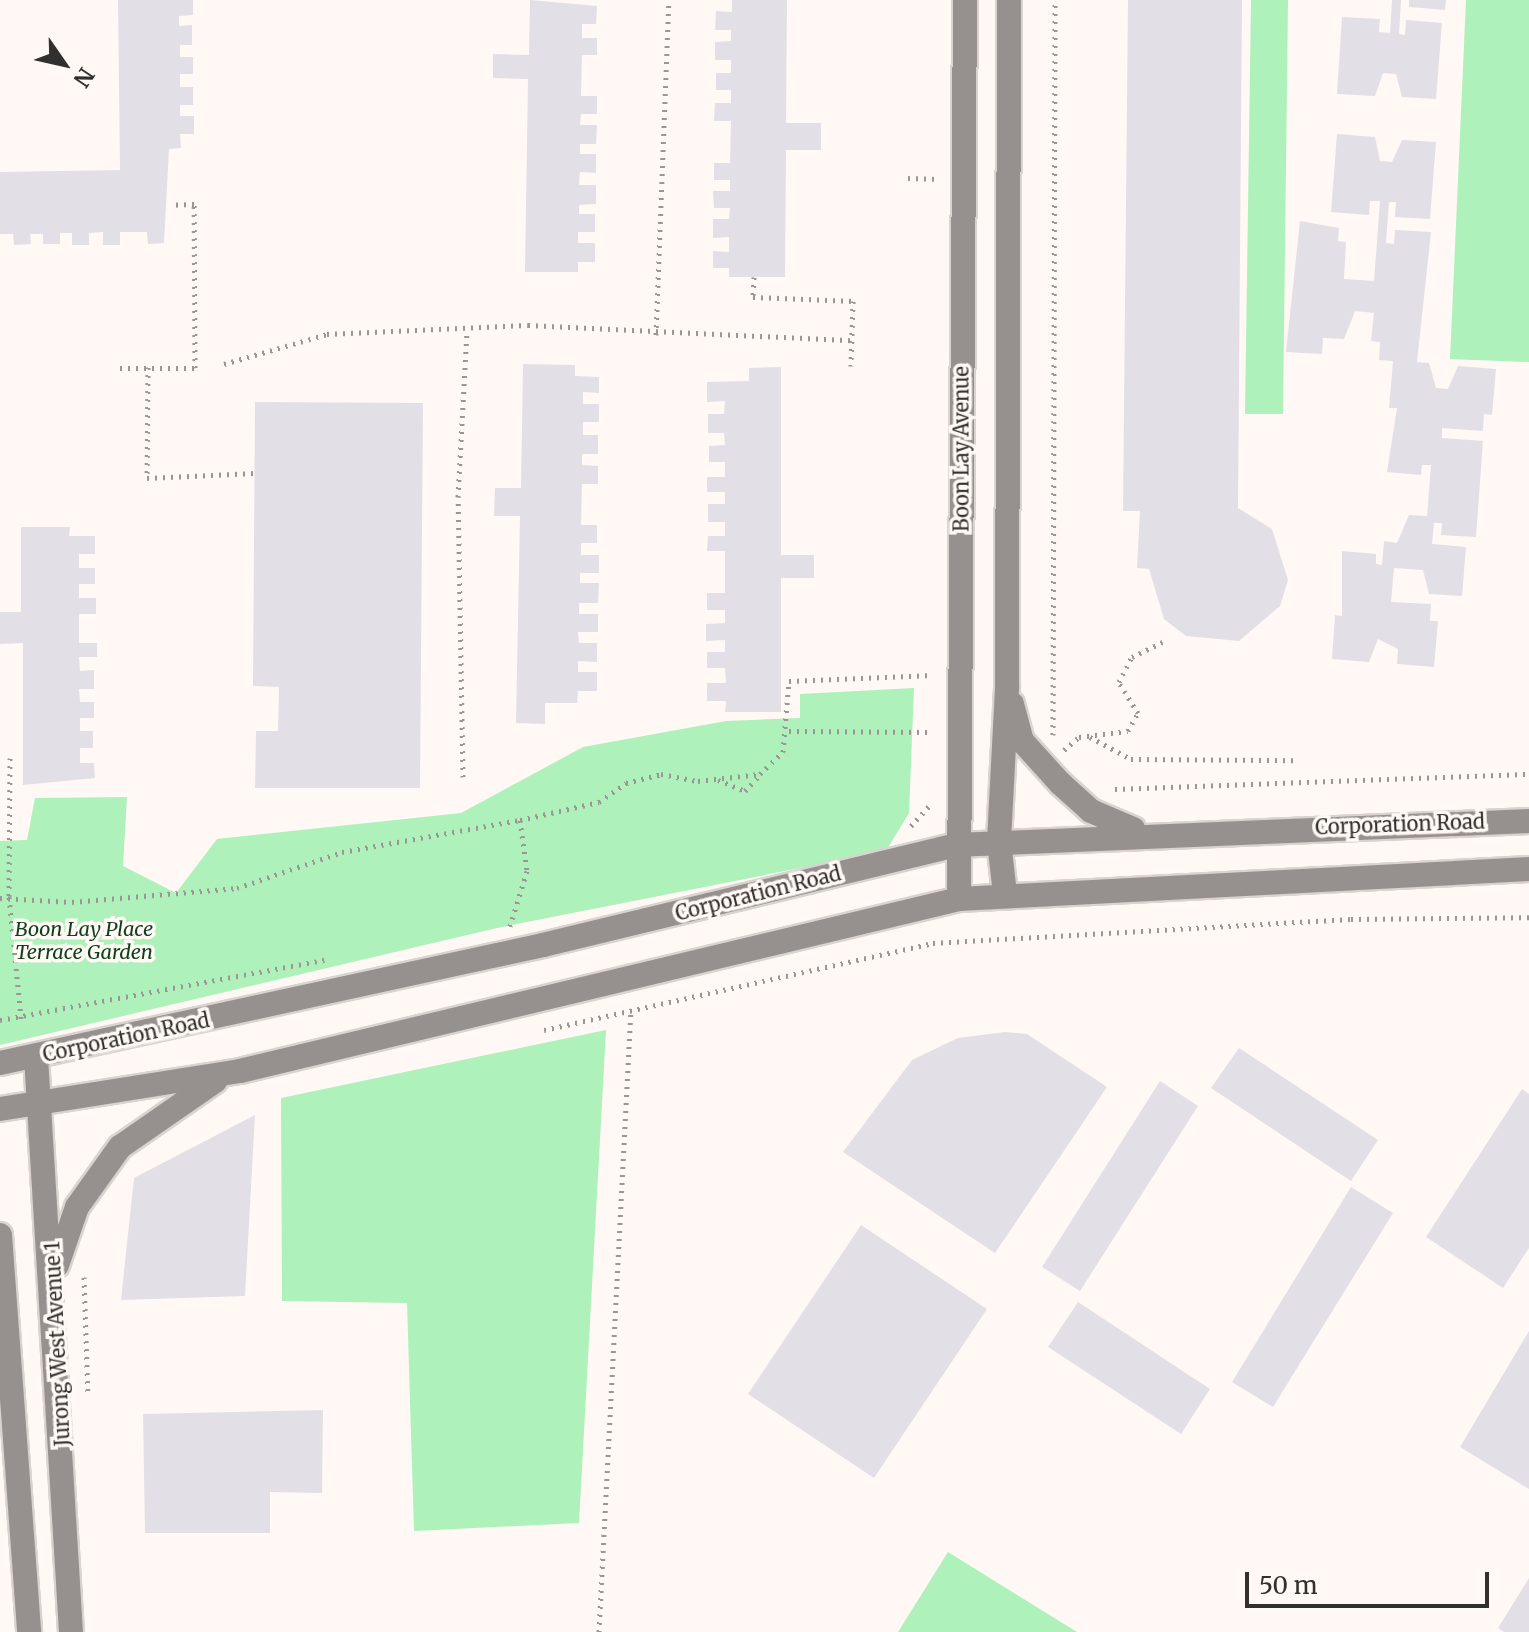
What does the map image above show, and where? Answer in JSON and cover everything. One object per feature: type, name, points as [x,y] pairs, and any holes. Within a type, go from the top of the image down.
[{"type":"main road","name":"Boon Lay Avenue","points":[[959,899],[956,845],[965,0]]},
{"type":"main road","points":[[1005,894],[999,841],[1007,686],[1009,0]]},
{"type":"main road","points":[[1007,686],[1032,752],[1091,811],[1139,832]]},
{"type":"main road","name":"Corporation Road","points":[[0,1063],[956,845],[1139,832],[1529,821]]},
{"type":"main road","points":[[0,1109],[240,1071],[959,899],[1005,894],[1529,869]]},
{"type":"main road","name":"Jurong West Avenue 1","points":[[36,1057],[43,1102],[71,1632]]},
{"type":"main road","points":[[53,1275],[77,1207],[120,1147],[192,1092],[240,1071]]},
{"type":"main road","points":[[0,1235],[29,1632]]},
{"type":"path","points":[[656,335],[669,0]]},
{"type":"path","points":[[1055,0],[1049,631],[1054,747],[1068,762]]},
{"type":"path","points":[[908,178],[930,179]]},
{"type":"path","points":[[120,368],[195,368],[194,204],[171,205]]},
{"type":"path","points":[[754,277],[753,297],[853,301],[851,366]]},
{"type":"path","points":[[224,364],[327,334],[467,331],[528,325],[656,335],[852,340]]},
{"type":"path","points":[[463,777],[458,497],[467,331]]},
{"type":"path","points":[[148,367],[147,478],[255,473]]},
{"type":"path","points":[[1060,753],[1090,737],[1128,731],[1138,713],[1119,682],[1132,657],[1163,642]]},
{"type":"path","points":[[718,780],[745,791],[760,774],[778,763],[789,731],[789,681],[928,675]]},
{"type":"path","points":[[789,731],[921,733]]},
{"type":"path","points":[[1090,737],[1131,759],[1294,760]]},
{"type":"path","points":[[10,758],[9,897],[21,1018]]},
{"type":"path","points":[[0,898],[72,902],[237,888],[342,852],[520,820],[599,802],[626,783],[661,774],[718,780],[760,774]]},
{"type":"path","points":[[1099,789],[1529,774]]},
{"type":"path","points":[[510,926],[527,871],[520,820]]},
{"type":"path","points":[[538,1032],[933,943],[1351,919],[1529,917]]},
{"type":"path","points":[[494,929],[525,922]]},
{"type":"path","points":[[0,1020],[339,958]]},
{"type":"path","points":[[599,1632],[633,976]]},
{"type":"path","points":[[87,1261],[89,1414]]},
{"type":"green space","points":[[1251,0],[1288,0],[1283,414],[1245,414]]},
{"type":"green space","points":[[1466,0],[1529,0],[1529,362],[1450,359]]},
{"type":"green space","name":"Boon Lay Place Terrace Garden","points":[[914,688],[909,813],[886,851],[497,928],[0,1045],[0,841],[27,840],[35,798],[127,797],[123,866],[176,893],[217,839],[461,813],[583,747],[726,721],[800,718],[800,694]]},
{"type":"green space","points":[[606,1030],[579,1523],[414,1531],[407,1303],[282,1301],[281,1098]]},
{"type":"green space","points":[[948,1552],[1077,1632],[898,1632]]},
{"type":"building","points":[[118,0],[193,0],[193,15],[179,16],[179,26],[192,25],[192,45],[180,45],[180,57],[193,57],[193,74],[180,74],[180,87],[193,87],[193,105],[180,105],[180,116],[194,116],[194,134],[180,134],[181,148],[169,149],[164,243],[148,244],[147,232],[120,232],[120,245],[103,245],[103,232],[89,233],[89,245],[72,245],[72,233],[60,233],[60,244],[43,244],[43,234],[30,234],[31,244],[14,245],[13,234],[0,234],[0,172],[120,170]]},
{"type":"building","points":[[530,0],[597,6],[596,24],[582,24],[582,38],[597,38],[597,55],[582,55],[581,96],[597,96],[597,114],[581,114],[580,125],[597,125],[596,144],[580,144],[580,154],[596,154],[596,173],[580,172],[579,185],[596,185],[596,204],[579,205],[579,214],[595,214],[595,232],[578,232],[578,243],[595,243],[595,262],[578,262],[578,272],[525,272],[528,79],[493,78],[493,54],[529,55]]},
{"type":"building","points":[[732,0],[787,0],[786,123],[821,123],[821,150],[786,150],[785,277],[729,277],[729,268],[713,268],[713,251],[729,252],[729,237],[713,238],[713,219],[729,219],[730,208],[714,208],[713,191],[730,191],[730,180],[714,180],[714,163],[730,163],[731,121],[714,121],[715,103],[731,103],[731,90],[716,90],[716,73],[731,73],[731,60],[715,60],[715,42],[731,41],[731,30],[715,30],[716,11],[732,12]]},
{"type":"building","points":[[1128,0],[1242,0],[1238,508],[1272,529],[1288,580],[1280,606],[1239,641],[1186,636],[1164,619],[1149,569],[1137,568],[1140,511],[1123,511]]},
{"type":"building","points":[[1392,0],[1401,0],[1399,34],[1405,35],[1406,20],[1442,23],[1436,99],[1402,97],[1396,74],[1383,73],[1375,96],[1337,94],[1342,17],[1380,19],[1379,32],[1390,33]]},
{"type":"building","points":[[1409,0],[1446,0],[1445,10],[1409,7]]},
{"type":"building","points":[[1337,134],[1375,137],[1380,161],[1392,162],[1402,140],[1436,142],[1430,219],[1395,217],[1396,202],[1389,202],[1386,243],[1394,244],[1395,230],[1431,232],[1417,362],[1429,363],[1436,388],[1448,389],[1458,366],[1496,369],[1492,415],[1484,414],[1483,431],[1442,428],[1442,438],[1483,441],[1476,537],[1441,535],[1442,523],[1434,523],[1432,544],[1466,547],[1462,596],[1429,594],[1423,570],[1394,568],[1391,602],[1431,604],[1430,621],[1438,621],[1434,667],[1397,664],[1398,649],[1378,639],[1369,662],[1332,659],[1335,615],[1342,616],[1342,551],[1376,554],[1376,564],[1382,565],[1384,541],[1397,543],[1409,515],[1427,516],[1431,465],[1422,465],[1421,475],[1387,472],[1397,408],[1389,408],[1393,361],[1379,360],[1380,342],[1371,341],[1374,313],[1355,311],[1344,339],[1323,338],[1322,354],[1286,352],[1300,221],[1339,228],[1338,241],[1346,242],[1344,279],[1374,281],[1380,201],[1370,201],[1369,215],[1331,212]]},
{"type":"building","points":[[523,364],[575,365],[575,376],[599,377],[599,393],[583,392],[583,404],[599,404],[599,422],[583,422],[583,435],[598,435],[598,454],[582,454],[582,465],[598,466],[598,484],[582,484],[581,525],[597,525],[597,543],[581,543],[581,555],[599,555],[599,573],[580,573],[580,583],[599,583],[598,603],[579,603],[579,614],[598,614],[598,632],[578,632],[579,643],[597,643],[597,662],[578,661],[578,672],[597,672],[597,691],[578,691],[577,703],[545,703],[545,724],[516,723],[520,516],[494,516],[495,488],[521,488]]},
{"type":"building","points":[[781,367],[781,555],[814,555],[814,578],[781,578],[781,712],[725,712],[726,701],[707,701],[707,683],[726,683],[725,668],[707,668],[707,652],[725,652],[725,640],[706,641],[706,624],[725,623],[725,610],[707,610],[707,593],[725,593],[725,551],[707,551],[708,536],[725,536],[725,522],[708,522],[708,504],[725,504],[725,492],[707,492],[707,477],[725,477],[725,462],[709,462],[709,446],[725,445],[724,433],[708,433],[708,414],[724,414],[725,401],[707,402],[707,382],[749,381],[749,368]]},
{"type":"building","points":[[255,402],[423,403],[420,788],[255,788],[256,731],[278,731],[279,687],[253,686]]},
{"type":"building","points":[[21,527],[70,527],[69,536],[95,536],[95,554],[79,554],[79,568],[95,568],[95,584],[79,584],[79,598],[96,598],[96,614],[79,614],[79,643],[97,643],[97,657],[79,657],[80,671],[94,670],[94,689],[79,689],[80,702],[94,702],[94,718],[80,718],[80,731],[93,731],[93,748],[80,748],[80,763],[94,763],[95,778],[23,785],[23,643],[0,644],[0,612],[21,612]]},
{"type":"building","points":[[1005,1032],[1027,1034],[1107,1087],[995,1253],[843,1152],[912,1060],[958,1038]]},
{"type":"building","points":[[1239,1048],[1378,1140],[1351,1181],[1211,1088]]},
{"type":"building","points":[[1160,1081],[1198,1106],[1080,1291],[1042,1267]]},
{"type":"building","points":[[1522,1089],[1529,1094],[1529,1248],[1503,1288],[1426,1237]]},
{"type":"building","points":[[255,1115],[245,1296],[121,1300],[134,1178]]},
{"type":"building","points":[[1351,1187],[1393,1213],[1273,1407],[1232,1382]]},
{"type":"building","points":[[861,1225],[987,1309],[874,1478],[748,1394]]},
{"type":"building","points":[[1078,1302],[1210,1389],[1181,1434],[1048,1347]]},
{"type":"building","points":[[1529,1331],[1529,1489],[1460,1447]]},
{"type":"building","points":[[323,1410],[322,1493],[270,1492],[270,1533],[145,1533],[143,1414]]},
{"type":"building","points":[[1529,1578],[1529,1632],[1504,1632],[1498,1628]]}]
